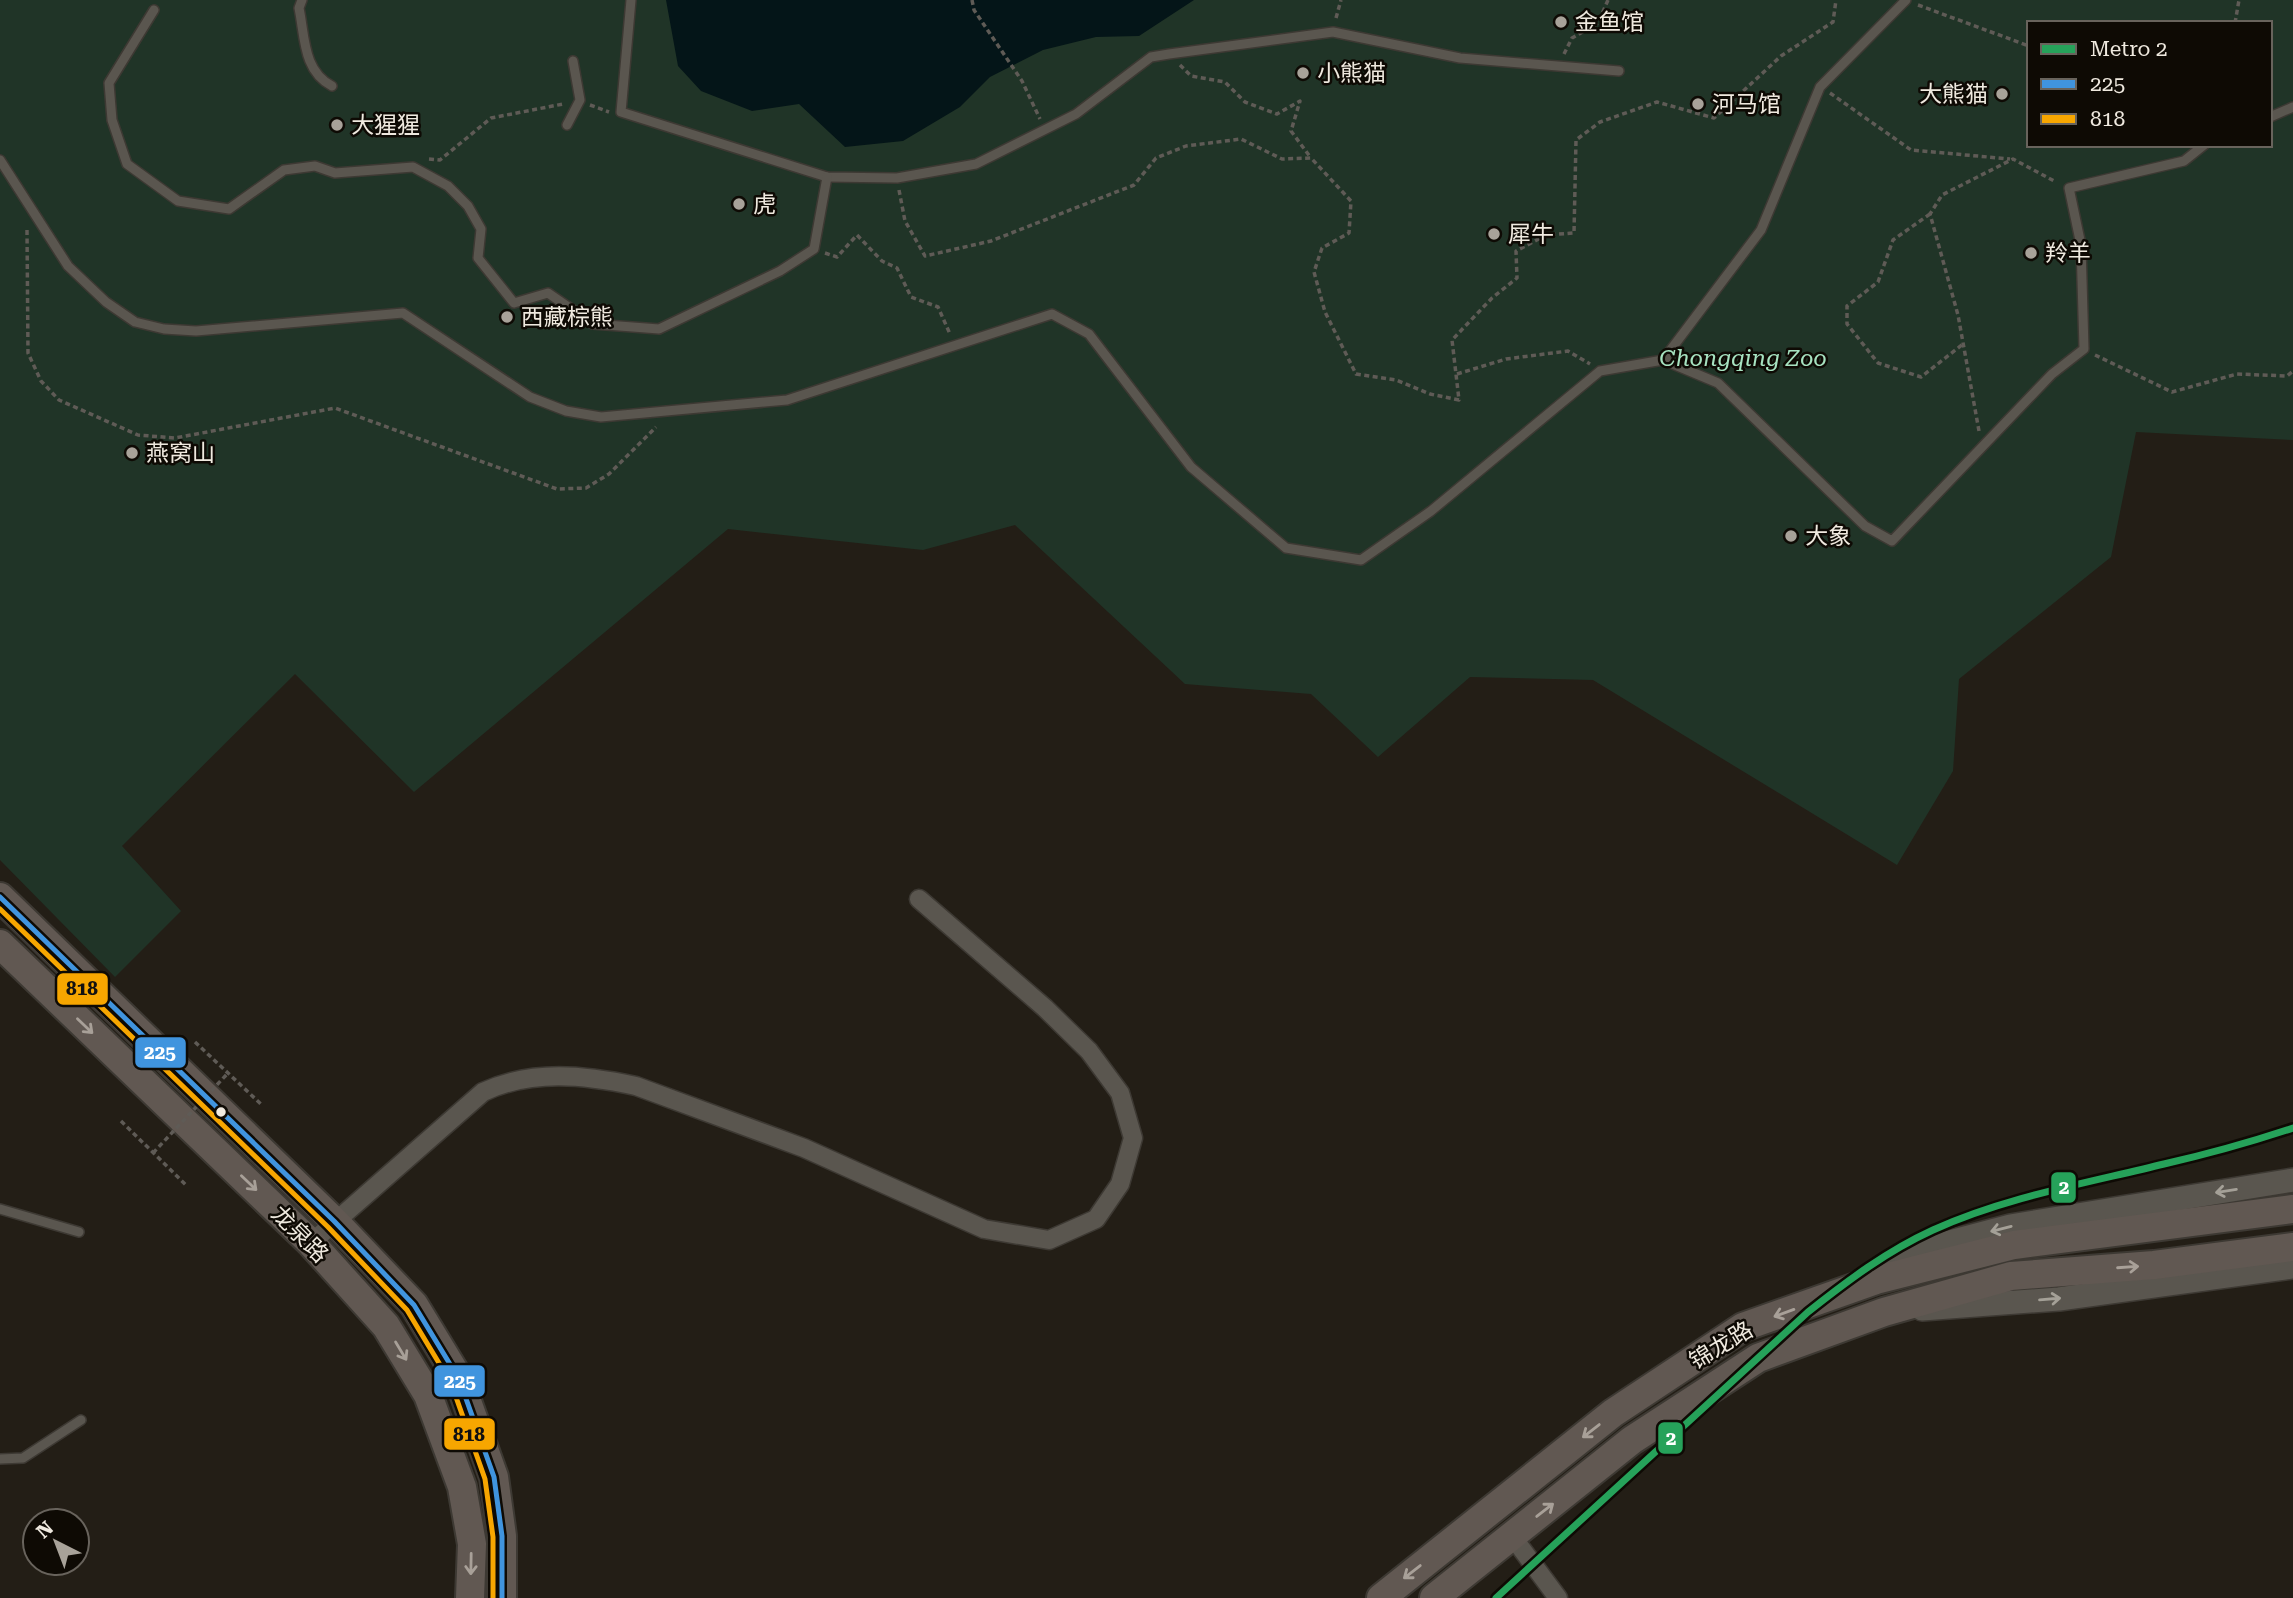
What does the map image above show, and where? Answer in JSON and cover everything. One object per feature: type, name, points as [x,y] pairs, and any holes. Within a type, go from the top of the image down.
[{"type":"main road","name":"龙泉路","points":[[0,897],[334,1221],[414,1305],[459,1379],[494,1477],[502,1536],[502,1598]]},
{"type":"main road","name":"龙泉路","points":[[0,944],[311,1243],[386,1326],[428,1395],[463,1487],[472,1544],[470,1598]]},
{"type":"main road","name":"锦龙路","points":[[1381,1598],[1613,1413],[1743,1328],[1876,1280],[2014,1245],[2293,1209]]},
{"type":"main road","name":"锦龙路","points":[[1434,1598],[1633,1440],[1758,1358],[1884,1312],[2011,1276],[2154,1265],[2293,1247]]},
{"type":"street","points":[[311,1243],[484,1092],[506,1081],[551,1076],[607,1080],[636,1086],[804,1148],[984,1229],[1049,1240],[1096,1219],[1120,1184],[1133,1138],[1120,1093],[1089,1051],[1045,1008],[919,899]]},
{"type":"street","points":[[1876,1280],[1934,1246],[2010,1226],[2293,1180]]},
{"type":"street","points":[[1884,1312],[2059,1299],[2293,1266]]},
{"type":"street","points":[[1512,1536],[1558,1598]]},
{"type":"lane","points":[[302,0],[299,8],[310,67],[320,80],[332,86]]},
{"type":"lane","points":[[631,0],[621,112],[827,177],[897,177],[976,164],[1076,114],[1151,57],[1333,32],[1460,58],[1619,71]]},
{"type":"lane","points":[[1663,360],[1761,230],[1820,87],[1906,0]]},
{"type":"lane","points":[[155,10],[109,83],[112,120],[127,164],[178,201],[229,209],[284,170],[315,166],[335,173],[412,167],[448,186],[468,206],[481,229],[478,258],[514,303],[548,293],[593,324],[659,329],[780,271],[814,249],[827,177]]},
{"type":"lane","points":[[567,125],[580,100],[573,61]]},
{"type":"lane","points":[[2272,116],[2293,107]]},
{"type":"lane","points":[[0,160],[68,266],[106,302],[135,322],[164,329],[196,331],[403,313],[530,397],[566,411],[601,417],[787,400],[1052,314],[1089,334],[1191,467],[1286,548],[1361,560],[1431,511],[1601,371],[1663,360],[1718,383],[1865,526],[1892,541],[2052,374],[2084,349],[2081,245],[2069,188],[2184,161],[2202,147]]},
{"type":"lane","points":[[0,1209],[79,1232]]},
{"type":"lane","points":[[0,1459],[23,1458],[81,1420]]},
{"type":"path","points":[[972,0],[974,10],[1023,81],[1045,129]]},
{"type":"path","points":[[1333,32],[1341,0]]},
{"type":"path","points":[[1559,66],[1572,38],[1598,23],[1608,0]]},
{"type":"path","points":[[1169,54],[1191,76],[1225,82],[1245,102],[1277,114],[1300,101],[1291,131],[1311,158],[1351,201],[1349,233],[1322,248],[1314,272],[1325,312],[1356,374],[1396,380],[1430,394],[1459,400],[1452,340],[1492,298],[1517,278],[1516,250],[1546,235],[1574,233],[1576,140],[1600,122],[1657,102],[1714,118],[1781,56],[1833,22],[1836,0]]},
{"type":"path","points":[[1906,0],[2027,45]]},
{"type":"path","points":[[2235,21],[2239,0]]},
{"type":"path","points":[[1820,87],[1911,150],[2012,159],[2069,188]]},
{"type":"path","points":[[427,159],[440,160],[491,118],[580,100],[603,111],[621,112]]},
{"type":"path","points":[[897,177],[905,221],[925,256],[991,241],[1134,185],[1156,158],[1185,146],[1241,139],[1282,159],[1311,158]]},
{"type":"path","points":[[1964,343],[1921,377],[1878,363],[1847,324],[1847,306],[1878,282],[1893,240],[1930,214],[1942,195],[2012,159]]},
{"type":"path","points":[[27,203],[28,353],[41,381],[59,400],[138,435],[175,438],[335,408],[557,489],[586,488],[609,474],[671,411]]},
{"type":"path","points":[[1930,214],[1958,314],[1982,447]]},
{"type":"path","points":[[814,249],[837,257],[857,235],[882,261],[897,268],[911,297],[939,307],[956,345]]},
{"type":"path","points":[[2084,349],[2172,392],[2237,374],[2287,376],[2293,371]]},
{"type":"path","points":[[1456,374],[1506,359],[1568,351],[1601,371]]},
{"type":"path","points":[[195,1042],[263,1105]]},
{"type":"path","points":[[153,1153],[228,1073]]},
{"type":"path","points":[[121,1121],[186,1185]]},
{"type":"green space","name":"Chongqing Zoo","points":[[0,0],[2293,0],[2293,440],[2136,432],[2111,557],[1959,679],[1953,771],[1897,865],[1593,680],[1470,677],[1378,757],[1311,694],[1185,684],[1015,525],[923,550],[728,529],[414,792],[295,674],[122,846],[181,911],[115,977],[0,860]]},
{"type":"shaded area","points":[[666,0],[1194,0],[1139,36],[1096,37],[1043,50],[990,77],[960,107],[903,141],[845,147],[799,104],[752,111],[701,91],[678,66]]},
{"type":"metro line","name":"2","points":[[1496,1598],[1808,1312],[1900,1247],[1933,1230],[1989,1208],[2213,1152],[2293,1128]]},
{"type":"transit line","name":"225","points":[[0,897],[334,1221],[414,1305],[459,1379],[494,1477],[502,1536],[502,1598]]},
{"type":"transit line","name":"818","points":[[0,909],[328,1227],[407,1310],[451,1383],[485,1479],[493,1537],[493,1598]]},
{"type":"place","name":"金鱼馆","points":[[1561,22]]},
{"type":"place","name":"小熊猫","points":[[1303,73]]},
{"type":"place","name":"大熊猫","points":[[2002,94]]},
{"type":"place","name":"河马馆","points":[[1698,104]]},
{"type":"place","name":"大猩猩","points":[[337,125]]},
{"type":"place","name":"虎","points":[[739,204]]},
{"type":"place","name":"犀牛","points":[[1494,234]]},
{"type":"place","name":"羚羊","points":[[2031,253]]},
{"type":"place","name":"西藏棕熊","points":[[507,317]]},
{"type":"place","name":"燕窝山","points":[[132,453]]},
{"type":"place","name":"大象","points":[[1791,536]]}]
